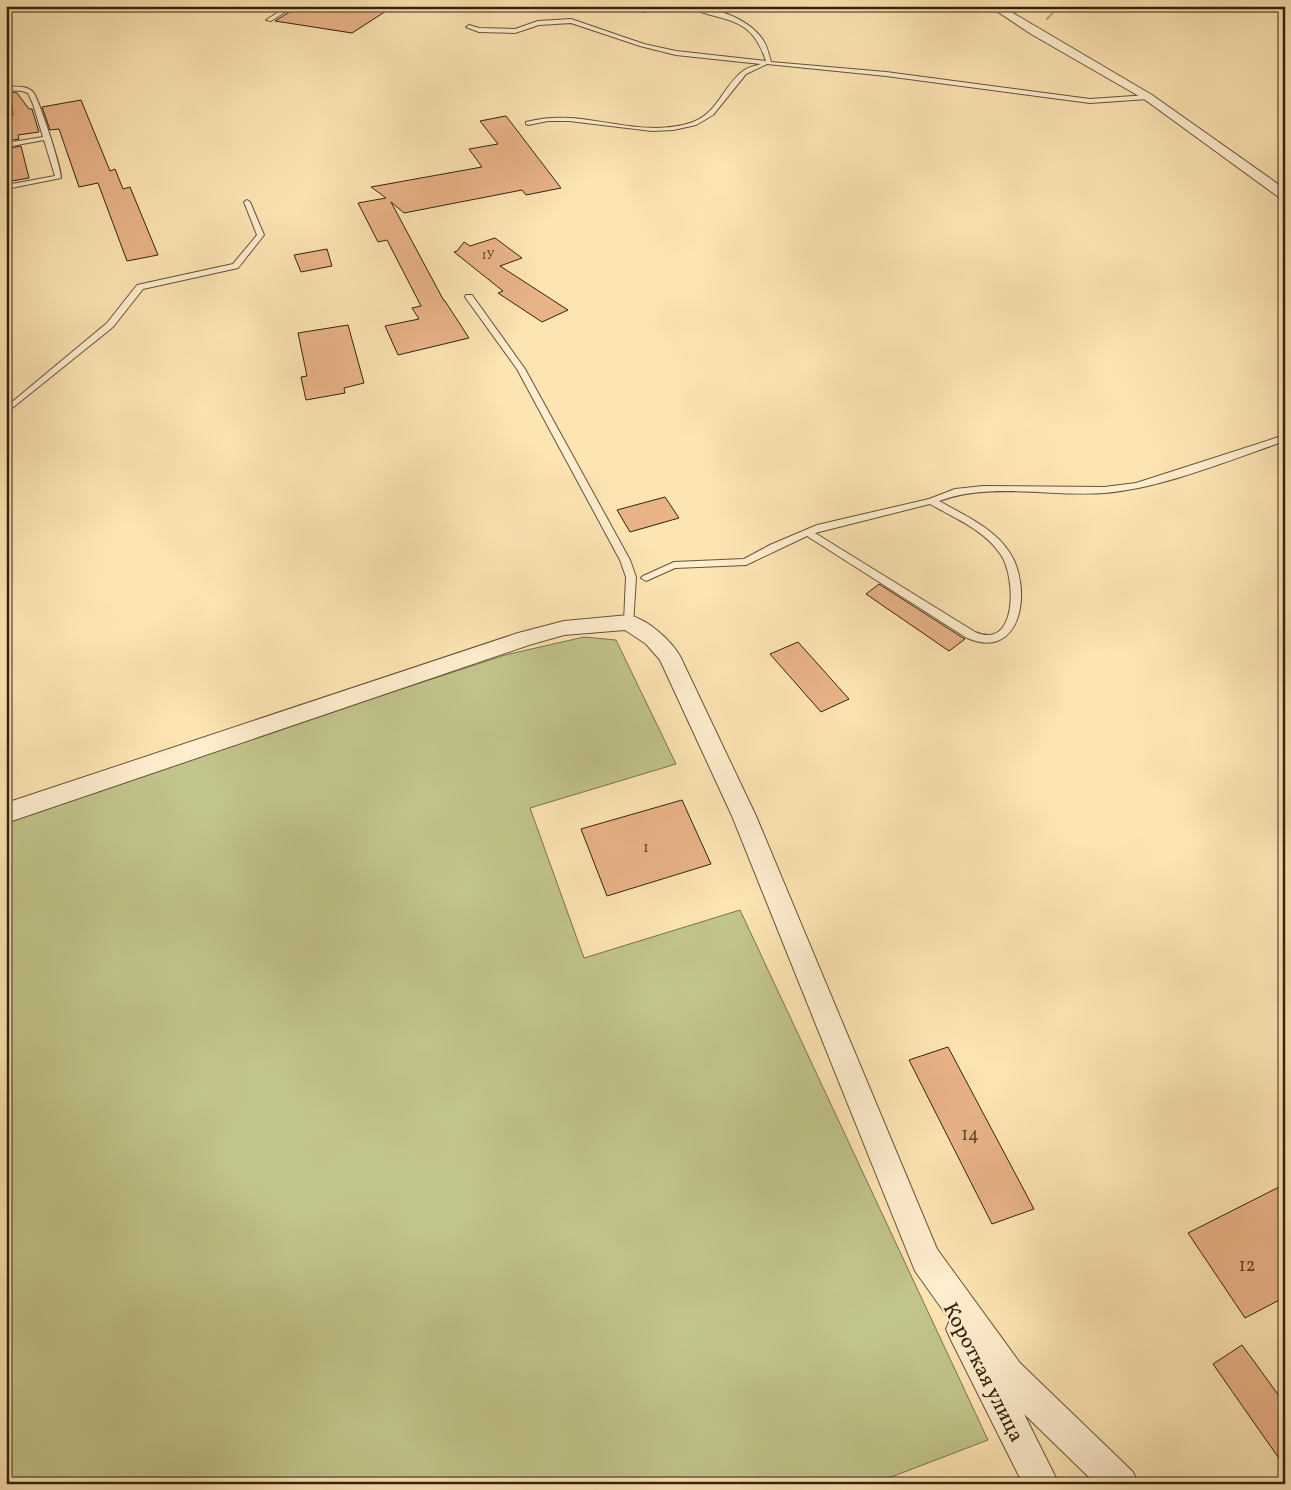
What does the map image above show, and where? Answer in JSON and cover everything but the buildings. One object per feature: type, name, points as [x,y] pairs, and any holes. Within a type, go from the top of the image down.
[{"type":"street","points":[[994,6],[1035,32],[1148,97],[1285,195]]},
{"type":"street","points":[[6,813],[525,638],[564,628],[629,622],[653,639],[668,656],[684,685],[744,816],[926,1260],[1008,1375],[1122,1484]]},
{"type":"street","name":"Короткая улица","points":[[926,1260],[1042,1484]]},
{"type":"lane","points":[[268,20],[292,6]]},
{"type":"lane","points":[[630,6],[644,10],[656,6]]},
{"type":"lane","points":[[688,6],[735,20],[746,26],[759,38],[769,63]]},
{"type":"lane","points":[[469,27],[479,30],[515,31],[538,23],[571,21],[642,45],[676,53],[886,74],[1090,102],[1148,97]]},
{"type":"lane","points":[[528,123],[556,118],[650,129],[694,124],[710,117],[743,73],[769,63]]},
{"type":"lane","points":[[6,88],[23,89],[30,92],[36,104],[59,178],[6,187]]},
{"type":"lane","points":[[6,145],[46,138]]},
{"type":"lane","points":[[6,411],[110,325],[140,287],[235,266],[261,236],[248,202]]},
{"type":"lane","points":[[469,297],[521,369],[625,560],[632,577],[629,622]]},
{"type":"lane","points":[[646,578],[674,565],[746,562],[773,547],[820,527],[931,501],[955,492],[983,489],[1080,491],[1137,486],[1285,438]]},
{"type":"lane","points":[[807,532],[971,635],[986,639],[1002,634],[1011,624],[1018,606],[1015,575],[1007,555],[991,537],[931,501]]},
{"type":"green space","points":[[584,637],[616,640],[676,764],[530,808],[584,958],[740,910],[988,1440],[873,1484],[6,1484],[6,819],[505,655]]}]
